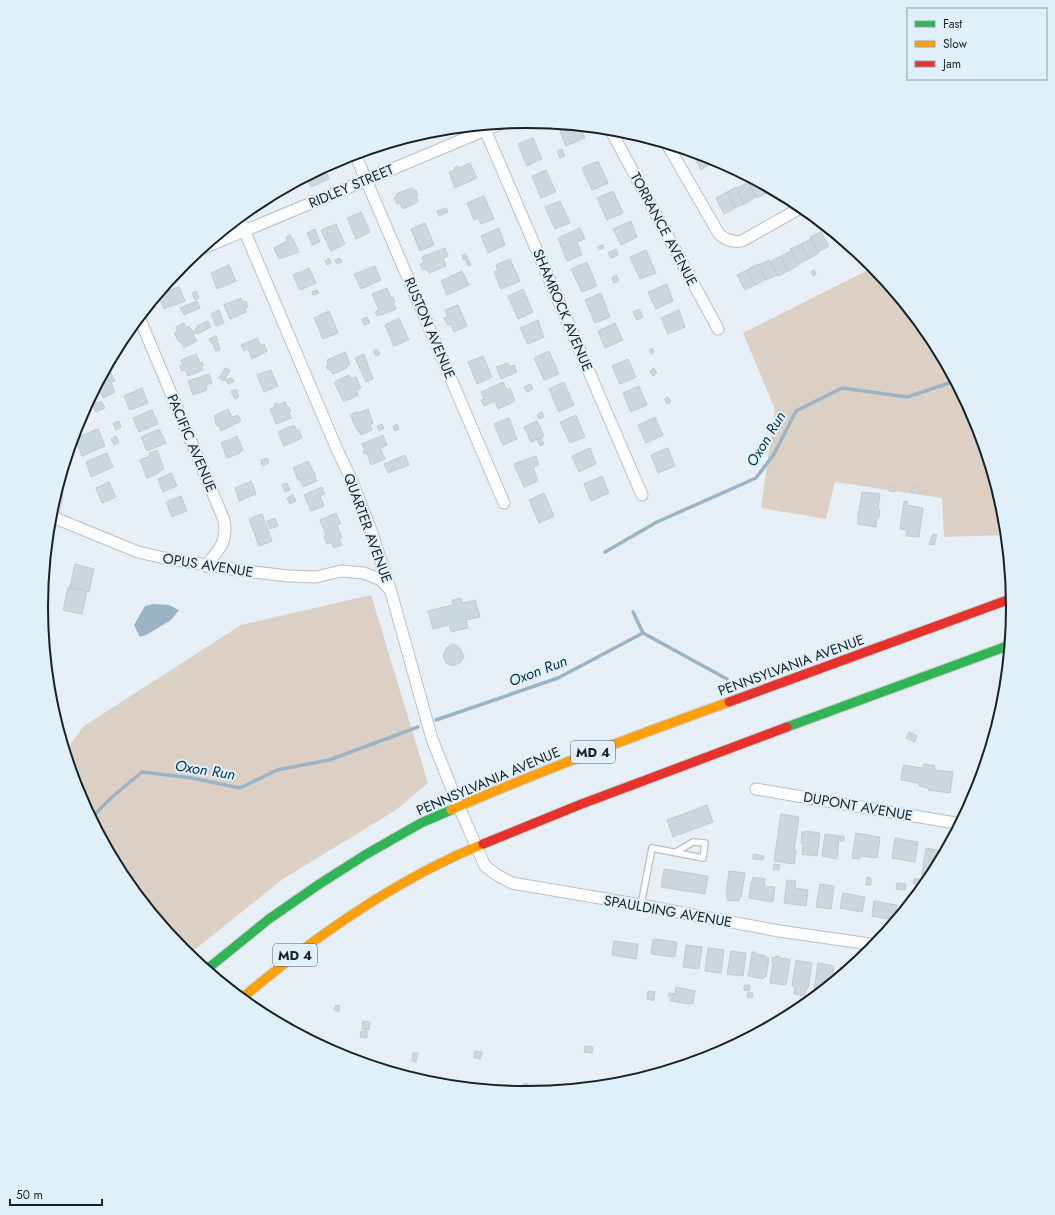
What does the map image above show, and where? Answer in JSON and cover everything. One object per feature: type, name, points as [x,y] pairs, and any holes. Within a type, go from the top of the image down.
[{"type":"highway","name":"PENNSYLVANIA AVENUE","points":[[210,967],[269,919],[318,885],[364,855],[421,824],[497,790],[582,756],[1007,600]]},
{"type":"highway","name":"MD 4","points":[[246,995],[315,940],[352,914],[416,876],[476,846],[542,819],[680,767],[1005,647]]},
{"type":"street","name":"SHAMROCK AVENUE","points":[[485,130],[642,495]]},
{"type":"street","name":"RIDLEY STREET","points":[[217,242],[478,131]]},
{"type":"street","name":"TORRANCE AVENUE","points":[[614,136],[718,329]]},
{"type":"street","points":[[670,149],[719,234],[728,240],[736,242],[742,241],[796,210]]},
{"type":"street","name":"RUSTON AVENUE","points":[[357,159],[504,503]]},
{"type":"street","name":"QUARTER AVENUE","points":[[241,223],[351,479],[371,530],[391,592],[432,739],[476,846]]},
{"type":"street","name":"PACIFIC AVENUE","points":[[142,323],[224,520],[226,531],[223,544],[206,566]]},
{"type":"street","name":"OPUS AVENUE","points":[[56,518],[138,552],[164,558],[206,566],[288,576],[316,577],[341,571],[364,573],[381,580],[391,592]]},
{"type":"street","name":"DUPONT AVENUE","points":[[756,789],[956,823]]},
{"type":"street","name":"SPAULDING AVENUE","points":[[476,846],[485,866],[497,875],[512,883],[641,905],[779,932],[870,944]]},
{"type":"lane","points":[[641,905],[652,848],[703,858],[705,843],[693,842],[676,852]]},
{"type":"shaded area","points":[[869,270],[888,291],[926,341],[958,395],[982,453],[991,483],[1001,535],[944,537],[942,498],[835,482],[826,519],[761,508],[775,409],[743,333]]},
{"type":"shaded area","points":[[371,595],[428,783],[396,810],[283,879],[193,951],[167,924],[147,899],[112,847],[97,820],[84,791],[68,747],[84,726],[241,625]]},
{"type":"water","points":[[153,604],[169,605],[179,610],[171,620],[140,637],[134,625],[145,606]]},
{"type":"building","points":[[559,129],[582,131],[585,138],[566,146]]},
{"type":"building","points":[[533,138],[542,159],[527,166],[518,144]]},
{"type":"building","points":[[562,149],[565,156],[560,158],[557,151]]},
{"type":"building","points":[[694,158],[711,164],[701,170]]},
{"type":"building","points":[[598,161],[608,183],[592,190],[582,168]]},
{"type":"building","points":[[470,163],[477,178],[455,188],[449,172],[455,170],[454,168],[458,166],[459,168]]},
{"type":"building","points":[[546,170],[556,192],[541,198],[532,176]]},
{"type":"building","points":[[326,172],[329,179],[311,187],[308,181]]},
{"type":"building","points":[[748,182],[756,197],[743,205],[737,188]]},
{"type":"building","points":[[750,182],[767,193],[757,198],[748,183]]},
{"type":"building","points":[[737,187],[743,204],[735,208],[727,192]]},
{"type":"building","points":[[412,188],[413,191],[416,190],[418,202],[403,209],[400,203],[397,204],[394,198],[397,196],[396,194]]},
{"type":"building","points":[[613,191],[623,213],[607,220],[597,198]]},
{"type":"building","points":[[727,192],[735,208],[724,214],[716,198]]},
{"type":"building","points":[[484,196],[494,219],[481,224],[478,218],[474,220],[467,203]]},
{"type":"building","points":[[560,201],[570,223],[555,229],[545,207]]},
{"type":"building","points":[[446,208],[448,212],[439,216],[437,211]]},
{"type":"building","points":[[361,212],[370,232],[356,239],[347,218]]},
{"type":"building","points":[[631,221],[637,237],[621,245],[613,229]]},
{"type":"building","points":[[425,223],[434,245],[420,251],[411,229]]},
{"type":"building","points":[[336,224],[345,244],[331,251],[321,230]]},
{"type":"building","points":[[499,228],[505,245],[488,253],[481,236]]},
{"type":"building","points":[[580,228],[585,239],[577,242],[582,255],[567,261],[558,238]]},
{"type":"building","points":[[315,229],[320,242],[312,245],[307,233]]},
{"type":"building","points":[[821,232],[829,246],[818,252],[810,237]]},
{"type":"building","points":[[290,235],[299,252],[279,259],[274,248],[287,241],[286,237]]},
{"type":"building","points":[[811,239],[819,253],[808,259],[801,244]]},
{"type":"building","points":[[801,244],[808,259],[798,264],[790,249]]},
{"type":"building","points":[[603,245],[604,248],[599,250],[597,247]]},
{"type":"building","points":[[445,248],[448,256],[443,258],[446,266],[429,273],[427,269],[423,270],[420,264],[424,263],[422,257]]},
{"type":"building","points":[[616,249],[618,255],[611,258],[608,253]]},
{"type":"building","points":[[646,250],[656,273],[640,279],[630,257]]},
{"type":"building","points":[[791,251],[799,265],[788,271],[781,256]]},
{"type":"building","points":[[466,254],[468,259],[463,260],[462,255]]},
{"type":"building","points":[[781,256],[788,271],[778,276],[770,262]]},
{"type":"building","points":[[329,258],[331,263],[327,265],[325,261]]},
{"type":"building","points":[[340,258],[342,262],[337,264],[335,260]]},
{"type":"building","points":[[510,259],[520,281],[501,289],[494,272],[498,271],[496,265]]},
{"type":"building","points":[[469,260],[471,265],[468,266],[466,261]]},
{"type":"building","points":[[769,260],[777,275],[766,280],[758,265]]},
{"type":"building","points":[[587,262],[597,286],[582,292],[571,269]]},
{"type":"building","points":[[758,264],[766,279],[755,285],[747,270]]},
{"type":"building","points":[[229,265],[236,281],[217,289],[211,273]]},
{"type":"building","points":[[375,266],[381,280],[361,289],[354,274]]},
{"type":"building","points":[[309,268],[316,283],[300,290],[293,275]]},
{"type":"building","points":[[747,270],[755,285],[745,290],[737,275]]},
{"type":"building","points":[[814,270],[816,274],[813,276],[811,272]]},
{"type":"building","points":[[462,271],[469,285],[447,295],[441,281]]},
{"type":"building","points":[[616,275],[619,281],[614,283],[612,278]]},
{"type":"building","points":[[667,284],[673,301],[656,309],[648,292]]},
{"type":"building","points":[[179,287],[185,301],[164,309],[160,300],[167,291]]},
{"type":"building","points":[[387,288],[391,298],[393,297],[395,302],[393,303],[396,309],[377,316],[375,312],[379,310],[372,294]]},
{"type":"building","points":[[523,289],[533,312],[518,319],[508,296]]},
{"type":"building","points":[[317,290],[319,293],[313,295],[312,292]]},
{"type":"building","points":[[196,291],[199,298],[195,300],[192,293]]},
{"type":"building","points":[[601,293],[610,317],[595,323],[585,300]]},
{"type":"building","points":[[241,298],[242,302],[246,301],[248,307],[245,308],[246,312],[230,319],[224,305]]},
{"type":"building","points":[[197,301],[200,308],[184,315],[180,308]]},
{"type":"building","points":[[458,305],[467,326],[454,332],[451,324],[448,325],[444,318],[448,317],[445,310]]},
{"type":"building","points":[[639,309],[643,317],[637,320],[633,312]]},
{"type":"building","points":[[219,310],[224,323],[216,326],[211,314]]},
{"type":"building","points":[[679,310],[685,327],[668,334],[661,318]]},
{"type":"building","points":[[329,311],[338,333],[323,339],[314,318]]},
{"type":"building","points":[[367,317],[370,323],[364,325],[362,319]]},
{"type":"building","points":[[399,318],[409,340],[394,346],[385,325]]},
{"type":"building","points":[[538,320],[544,337],[528,344],[520,328]]},
{"type":"building","points":[[208,321],[211,327],[197,334],[195,329],[198,327],[197,326]]},
{"type":"building","points":[[184,323],[186,328],[189,326],[192,331],[193,330],[195,334],[193,335],[197,341],[184,348],[174,333],[178,331],[176,327]]},
{"type":"building","points":[[615,323],[623,340],[605,348],[598,331]]},
{"type":"building","points":[[216,336],[218,341],[212,344],[209,339]]},
{"type":"building","points":[[257,338],[261,346],[264,344],[267,351],[252,359],[248,349],[244,351],[241,345]]},
{"type":"building","points":[[218,343],[220,350],[216,351],[213,345]]},
{"type":"building","points":[[652,348],[654,352],[651,354],[649,350]]},
{"type":"building","points":[[377,349],[380,354],[376,356],[373,351]]},
{"type":"building","points":[[549,351],[559,374],[544,380],[534,358]]},
{"type":"building","points":[[345,352],[350,364],[346,366],[347,368],[333,374],[326,366],[328,364],[327,360]]},
{"type":"building","points":[[196,354],[200,363],[202,362],[203,366],[201,367],[203,370],[188,376],[185,370],[182,371],[180,366],[183,364],[181,360]]},
{"type":"building","points":[[364,354],[373,379],[366,382],[355,358]]},
{"type":"building","points":[[483,356],[492,377],[477,384],[468,362]]},
{"type":"building","points":[[628,359],[636,377],[620,384],[612,366]]},
{"type":"building","points":[[508,363],[509,367],[514,365],[517,372],[501,379],[496,367]]},
{"type":"building","points":[[225,368],[230,370],[224,381],[219,378]]},
{"type":"building","points":[[654,368],[657,373],[653,376],[650,371]]},
{"type":"building","points":[[271,370],[278,386],[264,392],[257,375]]},
{"type":"building","points":[[111,373],[115,381],[111,382],[115,392],[103,398],[99,391],[109,374]]},
{"type":"building","points":[[209,374],[212,383],[206,385],[207,390],[193,395],[188,381]]},
{"type":"building","points":[[349,375],[351,379],[356,377],[361,388],[356,390],[358,395],[344,402],[334,382]]},
{"type":"building","points":[[232,378],[234,382],[228,384],[226,380]]},
{"type":"building","points":[[503,382],[507,390],[510,388],[515,401],[498,409],[495,401],[484,406],[481,400],[484,399],[481,392]]},
{"type":"building","points":[[564,382],[574,405],[559,412],[549,389]]},
{"type":"building","points":[[531,384],[533,389],[527,392],[524,387]]},
{"type":"building","points":[[639,386],[647,405],[631,412],[623,393]]},
{"type":"building","points":[[142,388],[148,403],[130,410],[124,396]]},
{"type":"building","points":[[236,389],[239,397],[235,399],[231,391]]},
{"type":"building","points":[[668,397],[671,402],[667,404],[664,399]]},
{"type":"building","points":[[101,401],[105,408],[96,412],[93,405]]},
{"type":"building","points":[[285,402],[291,411],[289,412],[291,418],[276,424],[270,409],[275,407],[274,404],[277,403],[278,405]]},
{"type":"building","points":[[228,409],[232,417],[238,415],[241,421],[221,431],[215,422],[214,416]]},
{"type":"building","points":[[368,409],[373,423],[370,424],[372,430],[361,435],[350,415],[357,411],[358,413]]},
{"type":"building","points":[[152,410],[158,424],[139,432],[133,418]]},
{"type":"building","points":[[542,412],[544,417],[539,419],[537,415]]},
{"type":"building","points":[[576,415],[585,437],[570,443],[560,422]]},
{"type":"building","points":[[655,417],[663,435],[646,443],[638,425]]},
{"type":"building","points":[[509,418],[517,439],[503,445],[494,424]]},
{"type":"building","points":[[119,421],[121,427],[116,430],[113,423]]},
{"type":"building","points":[[537,421],[544,436],[531,442],[524,427]]},
{"type":"building","points":[[382,424],[384,428],[379,431],[377,426]]},
{"type":"building","points":[[397,424],[399,429],[395,431],[393,426]]},
{"type":"building","points":[[294,425],[297,431],[299,430],[302,438],[284,446],[278,432]]},
{"type":"building","points":[[98,429],[105,446],[82,456],[77,443],[79,436]]},
{"type":"building","points":[[159,429],[166,443],[147,451],[141,437]]},
{"type":"building","points":[[383,435],[387,445],[380,448],[385,459],[371,465],[367,453],[364,454],[363,451],[365,450],[362,444]]},
{"type":"building","points":[[116,436],[119,443],[114,445],[111,439]]},
{"type":"building","points":[[237,436],[243,450],[240,451],[240,453],[227,458],[221,443]]},
{"type":"building","points":[[541,438],[544,444],[540,446],[537,440]]},
{"type":"building","points":[[590,448],[596,464],[579,472],[572,456]]},
{"type":"building","points":[[668,448],[675,466],[658,473],[651,455]]},
{"type":"building","points":[[157,450],[164,469],[147,478],[140,460],[150,456],[149,453]]},
{"type":"building","points":[[107,453],[113,467],[91,477],[86,462]]},
{"type":"building","points":[[405,455],[409,465],[388,473],[384,464]]},
{"type":"building","points":[[536,456],[539,465],[533,467],[538,481],[524,487],[514,464]]},
{"type":"building","points":[[267,458],[269,463],[262,466],[261,460]]},
{"type":"building","points":[[308,461],[317,481],[303,487],[293,468]]},
{"type":"building","points":[[171,473],[177,486],[163,492],[158,479]]},
{"type":"building","points":[[602,476],[609,493],[591,501],[584,484]]},
{"type":"building","points":[[251,481],[256,494],[239,501],[235,488]]},
{"type":"building","points":[[109,482],[116,497],[102,503],[96,488]]},
{"type":"building","points":[[287,483],[290,490],[285,492],[282,485]]},
{"type":"building","points":[[890,485],[896,487],[895,492],[889,491]]},
{"type":"building","points":[[322,487],[325,494],[320,496],[324,506],[311,511],[304,495]]},
{"type":"building","points":[[912,488],[920,488],[919,493],[911,492]]},
{"type":"building","points":[[862,492],[880,494],[878,509],[880,510],[879,517],[877,517],[876,527],[858,524],[858,511],[859,512]]},
{"type":"building","points":[[544,493],[554,516],[539,523],[529,500]]},
{"type":"building","points":[[293,495],[296,501],[290,504],[287,498]]},
{"type":"building","points":[[181,496],[187,511],[172,517],[166,502]]},
{"type":"building","points":[[904,501],[908,502],[907,505],[923,508],[919,537],[906,536],[907,530],[900,529]]},
{"type":"building","points":[[336,513],[341,524],[337,525],[342,538],[339,539],[342,545],[334,548],[331,542],[327,544],[324,536],[326,535],[320,520]]},
{"type":"building","points":[[262,514],[272,541],[259,546],[249,519]]},
{"type":"building","points":[[275,518],[278,526],[270,529],[267,521]]},
{"type":"building","points":[[933,534],[937,535],[934,545],[929,544]]},
{"type":"building","points":[[75,564],[94,569],[89,592],[70,587]]},
{"type":"building","points":[[68,587],[87,591],[82,614],[63,610]]},
{"type":"building","points":[[461,598],[462,603],[475,600],[480,617],[466,620],[468,628],[451,632],[449,625],[433,629],[428,611],[453,605],[452,600]]},
{"type":"building","points":[[453,644],[459,647],[464,656],[461,662],[453,666],[446,663],[443,655],[447,647]]},
{"type":"building","points":[[909,732],[917,736],[915,742],[906,738]]},
{"type":"building","points":[[924,764],[935,766],[934,770],[953,772],[950,793],[928,790],[928,788],[919,786],[919,783],[901,780],[903,765],[923,768]]},
{"type":"building","points":[[707,805],[713,822],[673,837],[667,820]]},
{"type":"building","points":[[781,814],[799,817],[794,850],[796,850],[794,864],[774,861]]},
{"type":"building","points":[[802,832],[820,833],[817,856],[802,854]]},
{"type":"building","points":[[856,833],[880,837],[877,858],[860,856],[860,859],[852,858]]},
{"type":"building","points":[[825,834],[839,836],[837,859],[822,856]]},
{"type":"building","points":[[840,836],[844,836],[844,841],[840,841]]},
{"type":"building","points":[[895,838],[918,842],[915,862],[892,858]]},
{"type":"building","points":[[926,848],[941,851],[926,875],[922,874]]},
{"type":"building","points":[[753,854],[764,856],[763,860],[753,859]]},
{"type":"building","points":[[774,864],[780,865],[779,870],[773,869]]},
{"type":"building","points":[[664,869],[708,876],[705,894],[661,887]]},
{"type":"building","points":[[729,871],[745,873],[739,901],[727,900],[726,894]]},
{"type":"building","points":[[753,877],[765,879],[764,886],[775,887],[773,902],[749,898]]},
{"type":"building","points":[[867,877],[871,878],[871,885],[866,885]]},
{"type":"building","points":[[915,878],[922,880],[918,885],[913,883]]},
{"type":"building","points":[[787,880],[796,881],[795,888],[808,890],[806,906],[784,903]]},
{"type":"building","points":[[897,883],[906,884],[905,890],[896,889]]},
{"type":"building","points":[[820,884],[834,886],[831,909],[816,907]]},
{"type":"building","points":[[843,893],[865,897],[862,912],[840,908]]},
{"type":"building","points":[[874,901],[897,905],[895,915],[892,920],[872,916]]},
{"type":"building","points":[[653,939],[677,942],[675,957],[651,954]]},
{"type":"building","points":[[614,941],[638,944],[636,959],[612,955]]},
{"type":"building","points":[[686,945],[702,947],[699,969],[683,967]]},
{"type":"building","points":[[708,948],[724,950],[721,973],[705,971]]},
{"type":"building","points":[[731,951],[746,953],[743,976],[727,974]]},
{"type":"building","points":[[752,952],[769,958],[766,977],[764,976],[763,979],[748,976]]},
{"type":"building","points":[[776,956],[790,960],[786,985],[770,983],[773,963],[772,958]]},
{"type":"building","points":[[796,960],[812,963],[808,988],[806,988],[805,996],[794,994],[795,987],[792,986]]},
{"type":"building","points":[[818,963],[834,966],[832,977],[816,990],[814,990]]},
{"type":"building","points":[[840,967],[845,967],[844,968],[840,972]]},
{"type":"building","points":[[744,985],[750,985],[749,991],[744,990]]},
{"type":"building","points":[[676,987],[695,991],[693,1004],[670,1001],[671,996],[668,996],[669,993],[675,994]]},
{"type":"building","points":[[648,991],[655,992],[654,1001],[647,999]]},
{"type":"building","points":[[748,992],[753,993],[752,998],[747,997]]},
{"type":"building","points":[[335,1005],[340,1006],[339,1012],[334,1010]]},
{"type":"building","points":[[363,1021],[370,1022],[369,1030],[362,1029]]},
{"type":"building","points":[[361,1031],[367,1031],[367,1038],[360,1037]]},
{"type":"building","points":[[585,1046],[593,1047],[592,1053],[584,1052]]},
{"type":"building","points":[[475,1051],[482,1052],[481,1059],[474,1058]]},
{"type":"building","points":[[413,1053],[418,1053],[416,1062],[412,1061]]},
{"type":"building","points":[[524,1083],[528,1084],[527,1087],[522,1087]]},
{"type":"waterway","name":"Oxon Run","points":[[605,552],[657,522],[756,478],[774,454],[796,411],[842,388],[907,397],[951,382]]},
{"type":"waterway","name":"Oxon Run","points":[[633,612],[643,633]]},
{"type":"waterway","name":"Oxon Run","points":[[436,720],[558,678],[643,633],[727,679]]},
{"type":"waterway","name":"Oxon Run","points":[[95,814],[111,798],[142,772],[192,778],[240,788],[277,770],[329,760],[418,727]]},
{"type":"traffic: fast","points":[[787,727],[1005,647]]},
{"type":"traffic: fast","points":[[210,967],[269,919],[318,885],[365,855],[421,823],[451,810]]},
{"type":"traffic: slow","points":[[451,810],[554,767],[729,702]]},
{"type":"traffic: slow","points":[[246,995],[326,932],[356,912],[418,875],[450,858],[483,844]]},
{"type":"traffic: jam","points":[[729,702],[1007,600]]},
{"type":"traffic: jam","points":[[483,844],[579,805],[787,727]]}]
